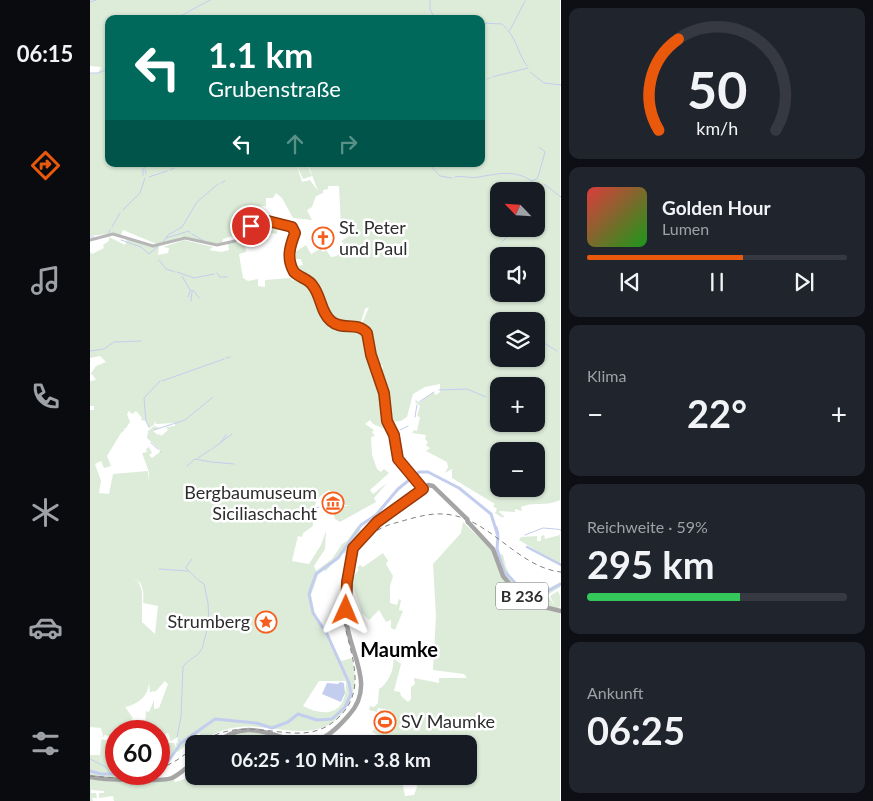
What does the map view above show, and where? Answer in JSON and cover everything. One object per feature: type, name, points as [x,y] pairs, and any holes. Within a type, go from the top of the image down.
[{"type":"main road","points":[[90,240],[113,234],[147,245],[163,245],[187,238],[214,245],[235,241],[252,224],[261,221],[291,226],[294,229],[295,235],[290,245],[291,267],[297,275],[313,286],[328,319],[338,325],[361,327],[368,334],[371,355],[384,393],[387,421],[394,435],[398,459],[403,468],[412,475],[423,489],[377,522],[351,552],[347,582],[347,622],[361,675],[361,693],[352,712],[327,735]]},
{"type":"main road","name":"B 236","points":[[423,489],[429,485],[433,486],[489,543],[503,576],[515,590],[540,606],[560,611]]},
{"type":"main road","points":[[228,735],[250,730],[276,735]]},
{"type":"main road","points":[[90,777],[108,780],[161,780],[174,777],[185,769]]},
{"type":"green space","points":[[90,0],[560,0],[560,500],[550,503],[526,505],[521,507],[522,511],[515,509],[515,512],[500,511],[505,517],[501,517],[495,513],[497,509],[493,506],[495,504],[452,478],[452,469],[445,473],[448,467],[447,462],[426,451],[430,448],[426,445],[428,442],[425,439],[426,435],[412,433],[414,430],[417,431],[420,417],[417,416],[420,406],[415,402],[416,400],[419,403],[433,392],[436,395],[440,392],[440,384],[425,387],[413,394],[407,417],[401,421],[390,422],[378,373],[383,368],[382,365],[376,365],[371,351],[370,335],[361,326],[369,307],[365,309],[360,325],[339,324],[331,320],[325,311],[329,309],[324,297],[322,299],[309,279],[295,272],[293,267],[303,265],[301,259],[296,259],[295,252],[306,245],[311,254],[320,249],[323,252],[326,250],[331,257],[337,256],[341,251],[344,258],[346,257],[344,250],[347,247],[341,241],[349,236],[345,226],[341,228],[339,186],[328,186],[328,189],[323,190],[323,193],[316,196],[312,207],[307,210],[312,220],[293,218],[282,198],[276,193],[273,198],[266,198],[266,206],[249,207],[238,218],[243,226],[232,236],[223,239],[222,244],[214,245],[181,237],[159,245],[123,230],[121,235],[90,236],[90,73],[98,73],[101,67],[90,66]]},
{"type":"green space","points":[[297,167],[308,167],[312,176],[303,179]]},
{"type":"green space","points":[[259,222],[278,225],[277,234],[263,232],[245,243],[246,252],[239,254],[243,278],[248,281],[258,279],[258,286],[265,287],[265,280],[290,278],[293,281],[295,275],[313,289],[328,320],[353,332],[361,329],[367,334],[369,352],[384,398],[387,430],[373,424],[370,420],[365,424],[374,430],[372,432],[375,436],[371,437],[372,455],[377,469],[381,472],[384,469],[389,473],[370,490],[373,494],[387,483],[374,498],[376,502],[340,522],[335,519],[332,509],[350,505],[339,505],[337,497],[329,490],[324,493],[315,505],[313,526],[303,533],[302,537],[298,536],[292,561],[309,564],[321,545],[326,531],[325,549],[314,566],[316,571],[332,559],[358,526],[361,530],[346,553],[340,554],[326,571],[322,569],[319,572],[311,595],[314,611],[341,661],[352,658],[355,672],[353,692],[345,710],[334,721],[322,728],[310,731],[296,731],[240,727],[230,728],[212,735],[201,735],[199,733],[197,735],[185,735],[185,746],[178,752],[176,751],[170,760],[170,743],[174,743],[177,749],[176,744],[179,740],[178,737],[171,741],[170,720],[145,720],[146,711],[149,712],[154,700],[154,709],[159,708],[168,684],[165,681],[156,691],[150,692],[149,683],[147,692],[142,699],[135,704],[125,707],[133,718],[131,720],[105,720],[104,739],[101,728],[90,727],[90,410],[94,410],[94,406],[90,406],[90,381],[96,380],[92,374],[90,375],[96,366],[106,362],[100,356],[90,358],[90,252],[92,254],[104,248],[103,245],[109,241],[109,237],[125,245],[127,239],[159,246],[158,255],[168,253],[169,248],[163,247],[184,240],[213,247],[209,250],[221,252],[229,250],[228,244],[238,239]],"holes":[[[129,411],[132,414],[136,411],[142,418],[141,420],[146,421],[149,428],[154,425],[155,421],[156,424],[175,423],[175,426],[166,427],[168,430],[161,436],[160,434],[166,430],[158,435],[153,431],[160,428],[154,426],[148,431],[147,438],[161,451],[152,458],[149,455],[152,453],[149,447],[146,449],[147,452],[142,453],[149,472],[148,481],[148,471],[113,474],[109,494],[99,493],[101,481],[95,464],[101,461],[104,468],[111,466],[107,456],[121,433],[125,430],[123,429],[130,422],[127,414]],[[139,582],[143,592],[143,603],[158,606],[155,634],[142,622],[142,591]],[[319,681],[346,681],[346,692],[343,700],[335,710],[321,712],[303,706]]]},
{"type":"green space","points":[[463,522],[498,556],[502,554],[512,579],[523,590],[536,592],[552,587],[560,582],[560,587],[546,596],[555,606],[550,596],[558,591],[560,596],[560,607],[557,609],[560,609],[560,801],[114,801],[113,796],[99,798],[99,793],[104,793],[104,791],[91,790],[91,793],[96,793],[97,798],[92,798],[93,801],[90,801],[90,755],[100,755],[101,740],[104,739],[105,785],[170,785],[170,778],[174,778],[175,782],[185,779],[185,785],[403,785],[405,796],[414,795],[416,785],[477,785],[477,735],[378,735],[372,732],[377,726],[380,710],[394,711],[378,708],[377,712],[369,710],[370,706],[374,707],[378,703],[379,689],[386,683],[390,675],[393,658],[401,664],[394,691],[400,692],[401,696],[408,702],[411,699],[411,687],[415,684],[414,678],[439,683],[439,678],[467,678],[464,674],[433,670],[436,616],[433,564],[461,533]]},
{"type":"green space","points":[[544,535],[545,539],[560,535],[560,565],[519,540],[521,537],[537,536],[537,541],[541,541],[541,536]]},
{"type":"green space","points":[[383,553],[388,561],[386,564],[393,576],[390,586],[390,603],[397,605],[399,599],[401,600],[399,610],[403,611],[395,630],[391,628],[391,620],[386,622],[379,610],[369,620],[362,613],[353,586],[348,618],[351,583],[359,569],[357,568],[360,565],[363,567]]},
{"type":"green space","points":[[250,730],[272,735],[231,735]]},
{"type":"water","points":[[340,682],[344,683],[345,693],[341,702],[322,694],[327,683],[338,684]]},
{"type":"waterway","points":[[90,2],[96,0]]},
{"type":"waterway","points":[[182,15],[210,0]]},
{"type":"waterway","points":[[430,0],[430,9],[433,15]]},
{"type":"waterway","points":[[510,30],[525,1]]},
{"type":"waterway","points":[[485,23],[502,24],[507,29]]},
{"type":"waterway","points":[[508,30],[527,66]]},
{"type":"waterway","points":[[492,77],[528,68]]},
{"type":"waterway","points":[[90,73],[105,70]]},
{"type":"waterway","points":[[530,72],[544,83],[561,85]]},
{"type":"waterway","points":[[538,177],[545,152],[539,147]]},
{"type":"waterway","points":[[432,167],[440,176],[452,178]]},
{"type":"waterway","points":[[143,168],[143,175]]},
{"type":"waterway","points":[[170,170],[174,168]]},
{"type":"waterway","points":[[145,170],[146,174]]},
{"type":"waterway","points":[[149,177],[167,171]]},
{"type":"waterway","points":[[455,177],[475,177],[506,173],[525,177],[532,181],[538,178]]},
{"type":"waterway","points":[[123,210],[140,193],[145,178]]},
{"type":"waterway","points":[[221,183],[225,181]]},
{"type":"waterway","points":[[163,242],[168,235],[182,227],[197,202],[218,184]]},
{"type":"waterway","points":[[545,185],[561,197]]},
{"type":"waterway","points":[[112,227],[120,213]]},
{"type":"waterway","points":[[166,238],[189,231],[190,233]]},
{"type":"waterway","points":[[192,234],[204,241]]},
{"type":"waterway","points":[[503,241],[506,238]]},
{"type":"waterway","points":[[121,240],[141,247],[149,254],[157,247]]},
{"type":"waterway","points":[[159,260],[166,269],[175,272]]},
{"type":"waterway","points":[[177,272],[194,278],[214,274]]},
{"type":"waterway","points":[[217,273],[220,277],[227,277]]},
{"type":"waterway","points":[[182,276],[190,290],[194,291],[199,298]]},
{"type":"waterway","points":[[188,297],[190,291]]},
{"type":"waterway","points":[[191,301],[192,292]]},
{"type":"waterway","points":[[115,342],[141,341]]},
{"type":"waterway","points":[[90,351],[104,349],[114,342]]},
{"type":"waterway","points":[[545,344],[557,351]]},
{"type":"waterway","points":[[226,358],[230,357]]},
{"type":"waterway","points":[[162,381],[224,359]]},
{"type":"waterway","points":[[149,427],[146,421],[144,398],[160,381]]},
{"type":"waterway","points":[[439,390],[467,389],[486,397]]},
{"type":"waterway","points":[[419,402],[434,392]]},
{"type":"waterway","points":[[154,430],[185,420],[213,397]]},
{"type":"waterway","points":[[415,417],[417,405]]},
{"type":"waterway","points":[[400,430],[408,426]]},
{"type":"waterway","points":[[212,449],[232,434]]},
{"type":"waterway","points":[[396,434],[400,438],[401,446]]},
{"type":"waterway","points":[[221,442],[226,435]]},
{"type":"waterway","points":[[151,443],[158,449]]},
{"type":"waterway","points":[[198,458],[210,450]]},
{"type":"waterway","points":[[401,454],[401,460]]},
{"type":"waterway","points":[[187,466],[195,459],[211,462]]},
{"type":"waterway","points":[[212,462],[234,464]]},
{"type":"waterway","points":[[170,759],[181,743],[215,719],[256,723],[272,728],[288,722],[298,714],[317,720],[332,719],[345,707],[351,694],[349,683],[327,634],[313,613],[309,594],[316,574],[338,558],[361,525],[376,515],[398,489],[419,472],[428,472],[459,488],[491,514],[498,536],[497,549],[504,571],[520,588],[528,594],[538,596],[561,584]]},
{"type":"waterway","points":[[496,527],[498,533]]},
{"type":"waterway","points":[[525,535],[543,528],[555,529]]},
{"type":"waterway","points":[[556,529],[561,530]]},
{"type":"waterway","points":[[527,547],[561,565]]},
{"type":"waterway","points":[[186,567],[192,559]]},
{"type":"waterway","points":[[186,568],[197,579]]},
{"type":"waterway","points":[[159,569],[188,571]]},
{"type":"waterway","points":[[198,580],[204,584],[208,603],[209,622],[203,645]]},
{"type":"waterway","points":[[177,737],[181,717],[183,667],[199,653],[203,646]]},
{"type":"waterway","points":[[178,739],[181,743]]},
{"type":"waterway","points":[[90,759],[105,766]]},
{"type":"waterway","points":[[90,771],[105,774]]},
{"type":"railway","points":[[216,735],[237,730],[255,729],[291,733],[308,732],[324,728],[339,717],[348,706],[353,695],[355,671],[344,621],[343,590],[346,575],[358,548],[368,537],[380,529],[395,523],[431,514],[459,517],[475,523],[530,561],[545,568],[561,572]]},
{"type":"railway","points":[[170,764],[185,754]]},
{"type":"railway","points":[[90,776],[105,777]]},
{"type":"place","name":"St. Peter und Paul","points":[[323,238]]},
{"type":"place","name":"Bergbaumuseum Siciliaschacht","points":[[333,503]]},
{"type":"place","name":"Strumberg","points":[[266,622]]},
{"type":"place","name":"SV Maumke","points":[[385,722]]},
{"type":"district","name":"Maumke","points":[[399,650]]},
{"type":"route","points":[[251,226],[264,220],[281,226],[292,227],[295,233],[290,244],[290,250],[291,267],[294,272],[309,281],[313,286],[325,314],[331,322],[340,326],[353,325],[362,328],[369,336],[370,351],[384,390],[388,426],[394,435],[398,459],[403,468],[411,474],[423,489],[377,522],[353,548],[350,555],[351,568],[347,582],[346,610]]}]
